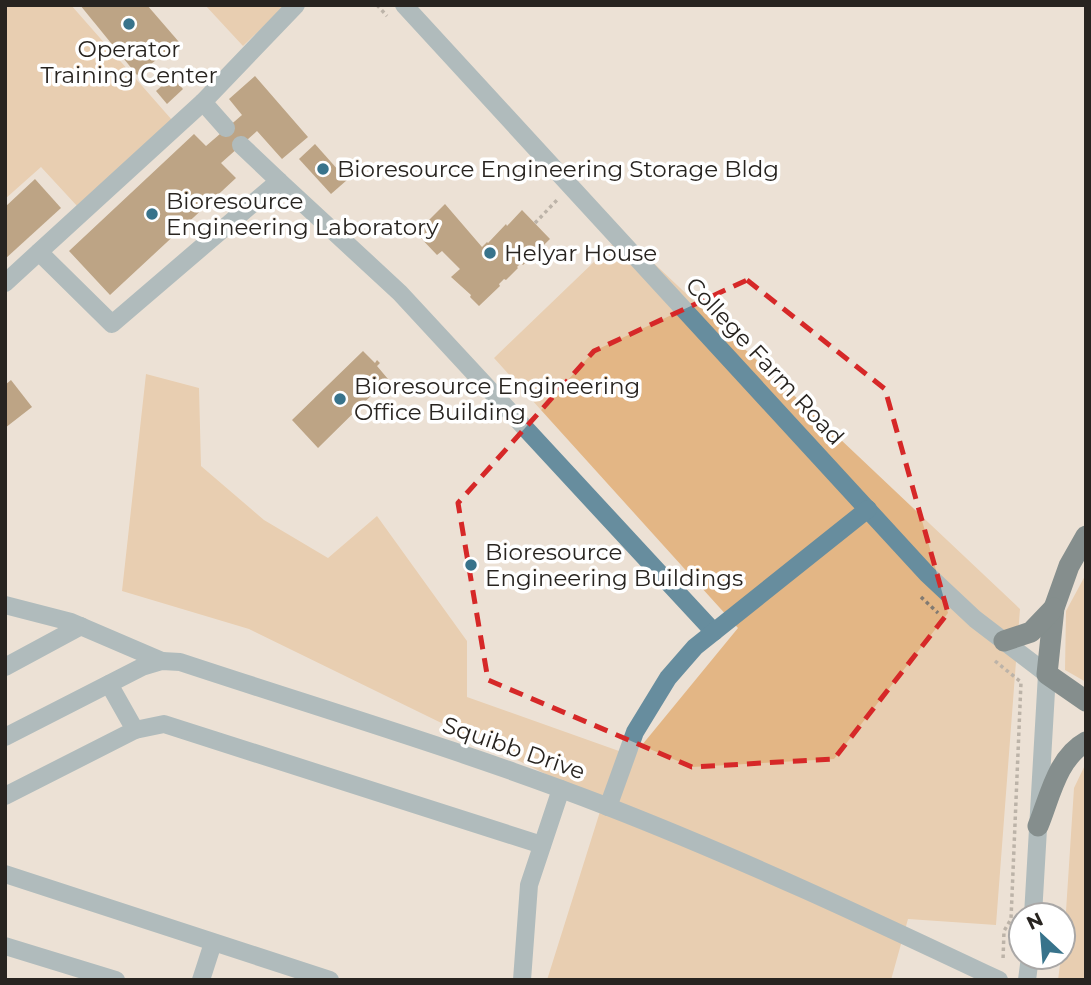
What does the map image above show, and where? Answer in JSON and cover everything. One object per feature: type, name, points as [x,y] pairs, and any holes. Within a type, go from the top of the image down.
[{"type":"highway","points":[[1086,536],[1069,566],[1054,608],[1047,674],[1086,702]]},
{"type":"highway","points":[[1004,641],[1031,632],[1054,608]]},
{"type":"highway","points":[[1038,826],[1062,767],[1074,749],[1086,741]]},
{"type":"street","points":[[5,283],[203,102],[296,5]]},
{"type":"street","name":"College Farm Road","points":[[404,5],[944,592],[1047,674]]},
{"type":"street","points":[[203,102],[226,128]]},
{"type":"street","points":[[241,145],[400,293],[714,632]]},
{"type":"street","points":[[39,252],[111,324],[279,181]]},
{"type":"street","points":[[608,807],[635,732],[668,678],[695,647],[868,509]]},
{"type":"street","name":"Squibb Drive","points":[[5,606],[43,613],[81,626],[162,661],[180,662],[561,789],[803,890],[999,980]]},
{"type":"street","points":[[5,667],[81,626]]},
{"type":"street","points":[[5,737],[142,667],[162,661]]},
{"type":"street","points":[[1034,901],[1047,674]]},
{"type":"street","points":[[109,684],[135,730]]},
{"type":"street","points":[[5,796],[135,730],[164,724],[542,845]]},
{"type":"street","points":[[522,980],[529,885],[561,789]]},
{"type":"street","points":[[5,874],[330,980]]},
{"type":"street","points":[[201,980],[213,943]]},
{"type":"street","points":[[5,946],[116,980]]},
{"type":"highlighted area","points":[[747,280],[885,389],[948,613],[834,759],[692,767],[488,680],[458,503],[594,351]]},
{"type":"shaded area","points":[[5,5],[71,5],[172,120],[78,207],[41,167],[5,199]]},
{"type":"shaded area","points":[[205,5],[286,5],[243,46]]},
{"type":"shaded area","points":[[623,234],[1020,609],[996,925],[908,919],[891,980],[547,980],[603,802],[249,629],[122,591],[146,374],[199,388],[201,466],[264,520],[328,558],[377,516],[467,641],[467,697],[633,756],[738,628],[494,358]]},
{"type":"shaded area","points":[[1086,574],[1086,682],[1065,670],[1066,611]]},
{"type":"shaded area","points":[[1086,763],[1086,980],[1058,980],[1059,971],[1077,971],[1077,901],[1067,901],[1074,788]]},
{"type":"building","name":"Operator Training Center","points":[[80,5],[147,5],[179,42],[137,75]]},
{"type":"building","name":"Bioresource Engineering Laboratory","points":[[255,76],[308,137],[282,159],[257,131],[221,163],[236,178],[110,295],[69,251],[194,134],[206,146],[242,115],[229,99]]},
{"type":"building","points":[[172,77],[183,89],[167,104],[156,91]]},
{"type":"building","name":"Bioresource Engineering Storage Bldg","points":[[315,144],[347,180],[331,194],[299,159]]},
{"type":"building","points":[[35,179],[61,208],[5,259],[5,207]]},
{"type":"building","name":"Helyar House","points":[[445,204],[482,247],[522,210],[550,239],[504,279],[479,306],[451,277],[460,269],[442,251],[437,255],[416,233]]},
{"type":"building","name":"Bioresource Engineering Office Building","points":[[363,351],[375,363],[377,360],[380,363],[377,366],[388,379],[318,448],[292,420]]},
{"type":"building","points":[[11,380],[32,407],[5,428],[5,385]]},
{"type":"place","name":"Operator Training Center","points":[[129,24]]},
{"type":"place","name":"Bioresource Engineering Storage Bldg","points":[[323,169]]},
{"type":"place","name":"Bioresource Engineering Laboratory","points":[[152,214]]},
{"type":"place","name":"Helyar House","points":[[490,253]]},
{"type":"place","name":"Bioresource Engineering Office Building","points":[[340,399]]},
{"type":"place","name":"Bioresource Engineering Buildings","points":[[471,565]]}]
